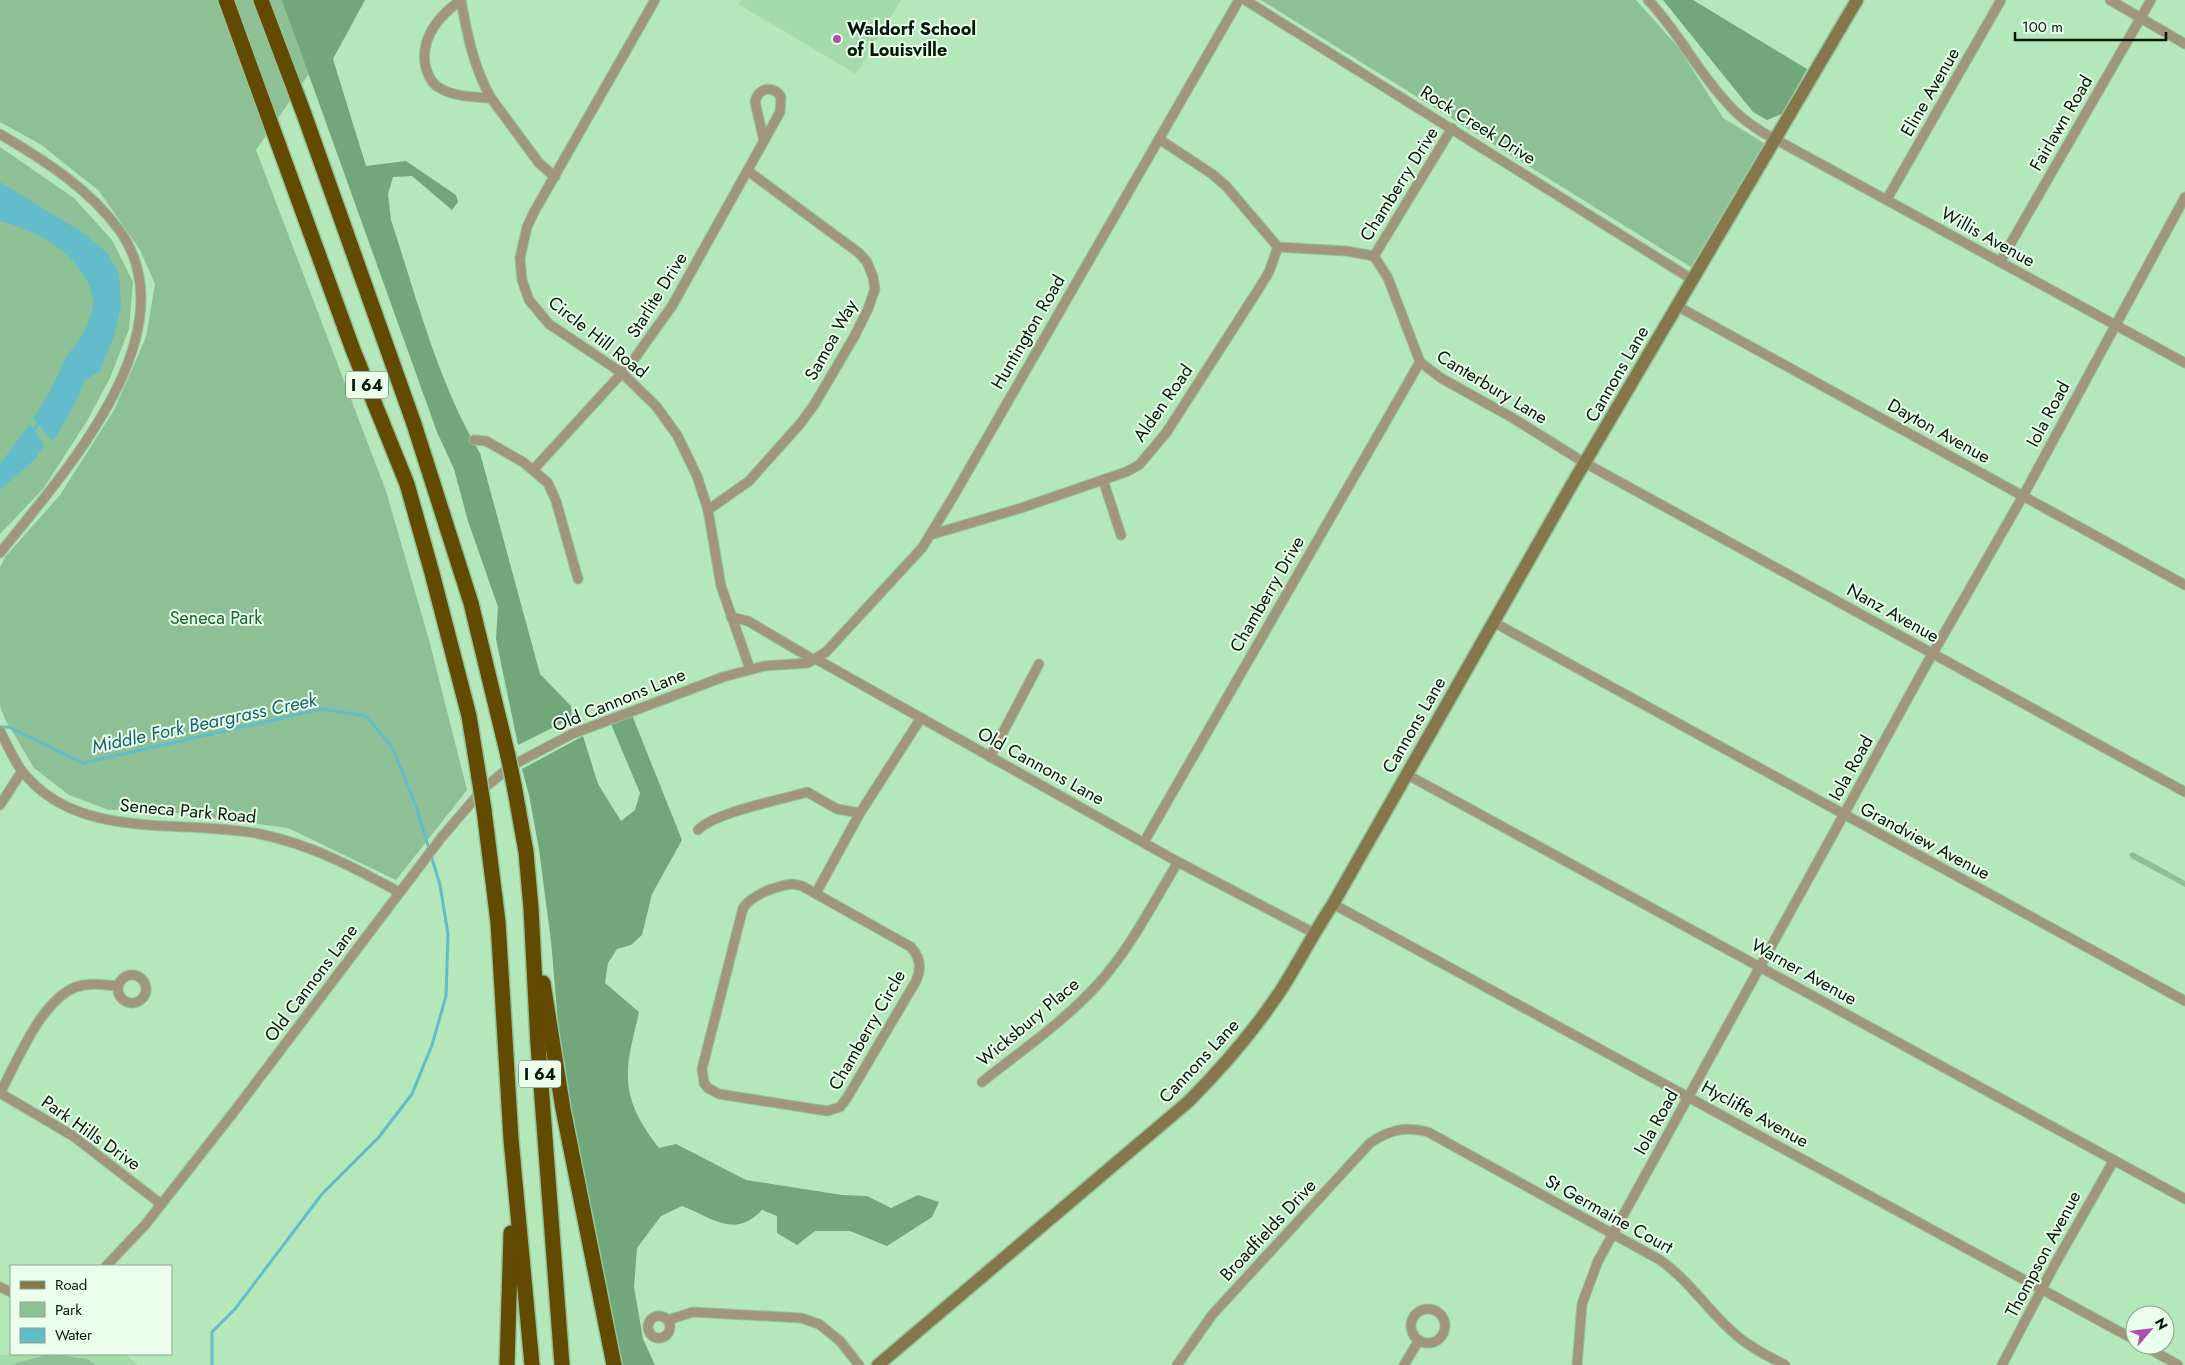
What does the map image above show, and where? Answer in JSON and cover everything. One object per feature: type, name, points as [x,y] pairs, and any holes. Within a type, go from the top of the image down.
[{"type":"highway","name":"I 64","points":[[226,0],[354,350],[407,484],[469,716],[484,810],[498,922],[511,1139],[532,1365]]},
{"type":"highway","name":"I 64","points":[[261,0],[304,114],[414,424],[471,603],[508,756],[526,852],[531,908],[538,1044],[562,1365]]},
{"type":"highway","points":[[531,908],[563,1109],[614,1365]]},
{"type":"highway","points":[[507,1365],[510,1300],[511,1139]]},
{"type":"main road","name":"Cannons Lane","points":[[878,1365],[1188,1102],[1216,1074],[1262,1017],[1300,960],[1314,933],[1333,904],[1585,463],[1857,0]]},
{"type":"street","points":[[491,98],[466,97],[438,87],[426,72],[424,57],[429,34],[439,19],[461,0],[481,80],[491,98],[539,163],[555,177]]},
{"type":"street","name":"Circle Hill Road","points":[[655,0],[534,212],[523,241],[520,269],[525,290],[534,309],[545,320],[622,373],[656,406],[677,435],[697,476],[708,510],[721,586],[750,669]]},
{"type":"street","name":"Huntington Road","points":[[815,659],[826,652],[922,548],[1239,0]]},
{"type":"street","name":"Rock Creek Drive","points":[[1245,0],[1692,280]]},
{"type":"street","name":"Willis Avenue","points":[[1648,0],[1663,15],[1729,106],[1775,140],[1887,199],[2185,364]]},
{"type":"street","name":"Eline Avenue","points":[[1887,199],[2001,0]]},
{"type":"street","points":[[2110,0],[2185,44]]},
{"type":"street","name":"Fairlawn Road","points":[[2000,262],[2151,0]]},
{"type":"street","name":"Starlite Drive","points":[[533,470],[622,373],[660,326],[748,171],[780,112],[782,104],[778,92],[770,88],[760,93],[755,102],[764,141]]},
{"type":"street","name":"Chamberry Drive","points":[[1374,256],[1452,128]]},
{"type":"street","points":[[0,134],[47,163],[77,186],[120,230],[136,264],[142,303],[139,331],[113,394],[68,468],[0,553]]},
{"type":"street","points":[[1159,139],[1212,174],[1226,186],[1278,247],[1346,251],[1374,256]]},
{"type":"street","name":"Samoa Way","points":[[708,510],[749,481],[800,424],[814,405],[854,337],[868,309],[875,289],[870,270],[859,253],[748,171]]},
{"type":"street","name":"Iola Road","points":[[1577,1365],[1579,1322],[1586,1289],[1598,1261],[1933,654],[2023,496],[2185,197]]},
{"type":"street","name":"Alden Road","points":[[930,535],[1103,480],[1139,465],[1166,433],[1258,290],[1278,247]]},
{"type":"street","name":"Canterbury Lane","points":[[1374,256],[1388,278],[1420,362],[1441,378],[1511,417],[1585,463]]},
{"type":"street","name":"Dayton Avenue","points":[[1677,306],[2185,585]]},
{"type":"street","name":"Chamberry Drive","points":[[1144,842],[1420,362]]},
{"type":"street","points":[[474,440],[486,441],[533,470],[548,483],[578,579]]},
{"type":"street","name":"Nanz Avenue","points":[[1585,463],[2185,792]]},
{"type":"street","points":[[1103,480],[1121,535]]},
{"type":"street","points":[[731,617],[748,621],[815,659]]},
{"type":"street","name":"Grandview Avenue","points":[[1493,622],[1843,816],[2185,1001]]},
{"type":"street","name":"Old Cannons Lane","points":[[107,1265],[128,1245],[233,1113],[418,867],[483,789],[519,761],[572,734],[723,677],[750,669],[764,666],[808,663],[815,659],[1178,862],[1314,933]]},
{"type":"street","points":[[990,757],[1038,664]]},
{"type":"street","points":[[816,893],[860,813],[921,718]]},
{"type":"street","name":"Seneca Park Road","points":[[0,731],[22,771],[48,795],[83,814],[111,821],[223,828],[274,837],[319,852],[399,892]]},
{"type":"street","points":[[0,805],[22,771]]},
{"type":"street","name":"Warner Avenue","points":[[1406,774],[2185,1199]]},
{"type":"street","points":[[698,830],[704,824],[725,816],[807,792],[837,810],[860,813]]},
{"type":"street","name":"Wicksbury Place","points":[[982,1082],[1060,1020],[1098,983],[1130,941],[1178,862]]},
{"type":"street","name":"Chamberry Circle","points":[[785,885],[802,886],[816,893],[911,947],[919,960],[920,970],[916,981],[840,1107],[827,1111],[814,1110],[737,1098],[714,1092],[704,1082],[702,1069],[742,908],[751,898],[785,885]]},
{"type":"street","name":"Hycliffe Avenue","points":[[1333,904],[2125,1335]]},
{"type":"street","points":[[0,1093],[45,1013],[62,996],[85,985],[118,986]]},
{"type":"street","name":"Park Hills Drive","points":[[0,1093],[73,1136],[161,1204]]},
{"type":"street","name":"St Germaine Court","points":[[1395,1130],[1415,1129],[1428,1132],[1671,1267],[1736,1336],[1785,1365]]},
{"type":"street","name":"Broadfields Drive","points":[[1177,1365],[1212,1315],[1370,1144],[1395,1130]]},
{"type":"street","name":"Thompson Avenue","points":[[2002,1365],[2114,1160]]},
{"type":"street","points":[[668,1320],[693,1312],[801,1318],[819,1324],[840,1341],[859,1365]]},
{"type":"street","points":[[1404,1365],[1419,1340]]},
{"type":"street","points":[[2160,1355],[2178,1365]]},
{"type":"shaded area","points":[[282,0],[365,0],[333,59],[366,166],[406,161],[456,195],[458,202],[452,210],[412,176],[393,177],[388,194],[391,220],[440,369],[465,427],[480,453],[540,674],[571,706],[572,718],[518,745],[496,639],[498,607],[468,521],[454,469],[437,432]]},
{"type":"shaded area","name":"Waldorf School of Louisville","points":[[741,0],[901,0],[856,74],[738,4]]},
{"type":"shaded area","points":[[1663,0],[1693,0],[1807,69],[1782,114],[1767,120],[1753,112]]},
{"type":"shaded area","points":[[632,715],[682,840],[652,894],[642,935],[631,945],[617,949],[608,963],[605,983],[639,1012],[630,1053],[628,1078],[634,1107],[648,1133],[659,1148],[676,1144],[746,1180],[842,1195],[867,1196],[891,1208],[918,1195],[939,1202],[932,1217],[887,1246],[850,1231],[815,1231],[797,1245],[777,1233],[777,1216],[762,1210],[752,1219],[733,1225],[714,1220],[682,1206],[661,1216],[637,1248],[634,1287],[643,1339],[655,1365],[622,1365],[561,1058],[551,941],[539,849],[522,769],[583,736],[598,784],[621,821],[635,810],[640,793],[611,724]]},
{"type":"shaded area","points":[[0,1355],[126,1355],[138,1365],[0,1365]]},
{"type":"green space","name":"Seneca Park","points":[[0,0],[349,0],[308,75],[256,150],[386,491],[429,640],[467,790],[396,880],[288,828],[154,810],[109,810],[69,795],[34,768],[5,719],[0,706],[0,568],[5,557],[60,495],[114,410],[146,337],[155,284],[140,250],[99,191],[40,144],[0,122]]},
{"type":"green space","points":[[1261,0],[1636,0],[1679,48],[1723,118],[1764,143],[1691,267]]},
{"type":"green space","points":[[0,147],[74,198],[112,240],[133,282],[129,329],[110,378],[87,421],[43,489],[0,534]]},
{"type":"green space","points":[[2133,852],[2185,881],[2185,887],[2131,858],[2129,854]]},
{"type":"green space","points":[[46,1355],[57,1355],[87,1359],[96,1365],[10,1365]]},
{"type":"water","points":[[0,182],[85,234],[108,254],[119,275],[121,306],[114,336],[100,371],[85,380],[78,398],[53,442],[33,418],[47,397],[66,358],[83,334],[92,312],[92,294],[88,283],[78,267],[60,249],[38,235],[0,221]]},
{"type":"water","points":[[30,424],[44,445],[36,458],[0,490],[0,464]]},
{"type":"waterway","name":"Middle Fork Beargrass Creek","points":[[32,432],[41,421]]},
{"type":"waterway","name":"Middle Fork Beargrass Creek","points":[[0,727],[9,727],[83,763],[322,709],[366,716],[392,747],[416,806],[440,885],[448,934],[446,996],[432,1045],[412,1094],[379,1137],[322,1194],[235,1309],[212,1332],[212,1365]]},
{"type":"place","name":"Waldorf School of Louisville","points":[[837,39]]}]
